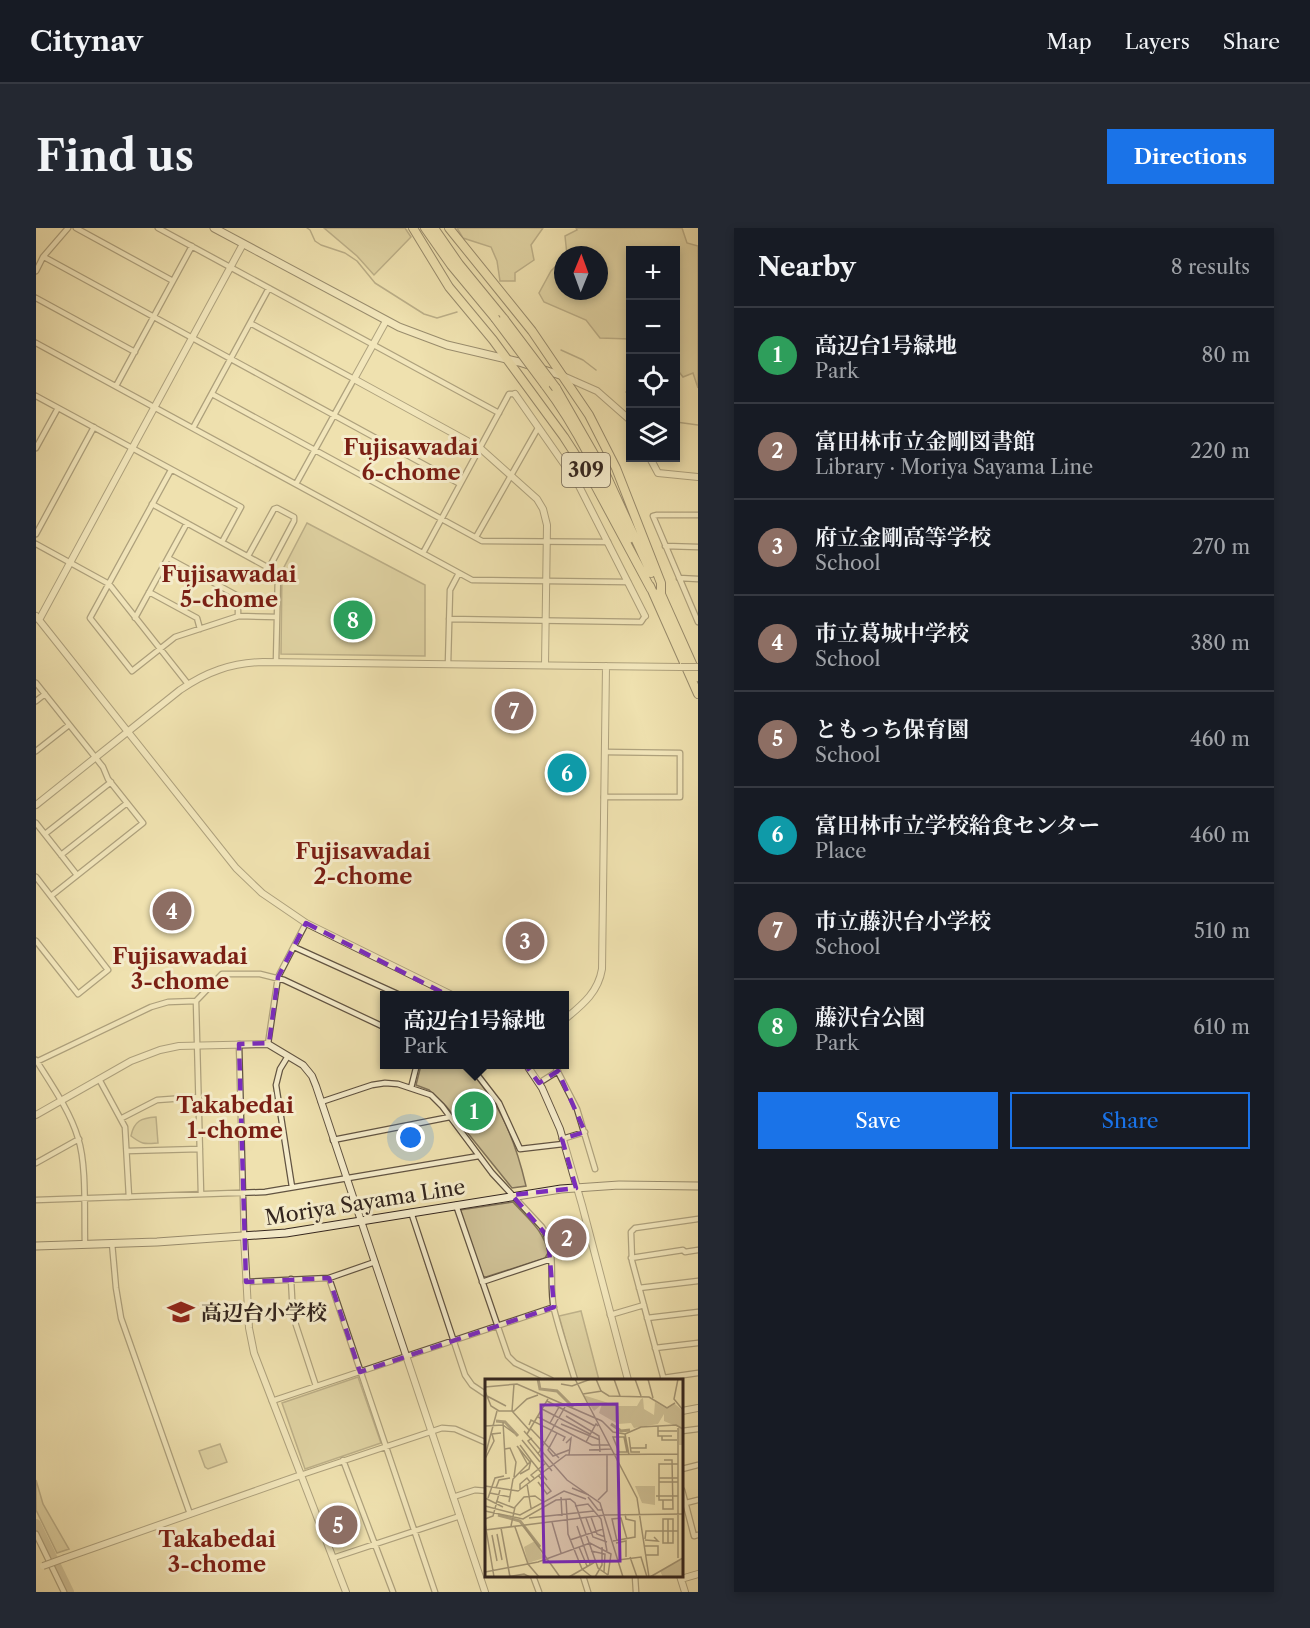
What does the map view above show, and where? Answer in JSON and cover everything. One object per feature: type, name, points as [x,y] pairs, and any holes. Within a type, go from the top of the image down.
[{"type":"highway","name":"309","points":[[412,228],[449,287],[507,359],[586,470],[651,589]]},
{"type":"highway","name":"309","points":[[425,228],[545,386],[576,435],[597,473],[698,694]]},
{"type":"highway","name":"309","points":[[434,228],[453,256],[556,388],[607,477],[698,677]]},
{"type":"highway","name":"309","points":[[449,228],[532,331],[589,415],[609,454],[661,583],[661,595]]},
{"type":"main road","points":[[214,228],[386,321],[429,340],[507,359],[563,376]]},
{"type":"main road","name":"Moriya Sayama Line","points":[[36,1246],[286,1233],[513,1195],[619,1185],[698,1186]]},
{"type":"street","points":[[36,271],[44,257],[68,228]]},
{"type":"street","points":[[76,228],[173,281]]},
{"type":"street","points":[[158,228],[499,413]]},
{"type":"street","points":[[243,244],[70,563],[37,619],[236,868],[276,904],[306,923],[444,991]]},
{"type":"street","points":[[116,386],[192,246]]},
{"type":"street","points":[[44,257],[460,484]]},
{"type":"street","points":[[193,428],[269,288]]},
{"type":"street","points":[[36,298],[135,352]]},
{"type":"street","points":[[296,484],[386,321]]},
{"type":"street","points":[[250,323],[480,448],[530,492],[543,509],[546,518],[545,665]]},
{"type":"street","points":[[36,343],[471,580],[628,582]]},
{"type":"street","points":[[563,376],[597,392],[626,417]]},
{"type":"street","points":[[212,394],[482,541],[608,542]]},
{"type":"street","points":[[423,553],[509,394],[515,394],[578,484],[645,616],[641,622],[449,619]]},
{"type":"street","points":[[36,396],[241,507],[222,542]]},
{"type":"street","points":[[36,448],[58,408]]},
{"type":"street","points":[[36,534],[94,427]]},
{"type":"street","points":[[476,537],[538,428]]},
{"type":"street","points":[[652,462],[658,473],[698,477]]},
{"type":"street","points":[[171,470],[90,618],[132,671],[175,637],[238,616],[277,617]]},
{"type":"street","points":[[152,504],[278,573],[276,662]]},
{"type":"street","points":[[248,556],[274,509],[277,508],[294,517],[269,568]]},
{"type":"street","points":[[698,515],[654,515],[654,520],[695,610],[698,622]]},
{"type":"street","points":[[135,618],[187,523]]},
{"type":"street","points":[[36,544],[109,584],[188,684]]},
{"type":"street","points":[[665,546],[698,547]]},
{"type":"street","points":[[168,558],[238,596],[238,616]]},
{"type":"street","points":[[448,664],[450,590],[459,573]]},
{"type":"street","points":[[679,578],[698,579]]},
{"type":"street","points":[[149,592],[196,618],[200,629]]},
{"type":"street","points":[[36,805],[188,684],[231,665],[247,662],[276,662],[698,667]]},
{"type":"street","points":[[569,1016],[589,999],[601,977],[606,666]]},
{"type":"street","points":[[36,683],[96,758],[111,782],[143,823],[51,896]]},
{"type":"street","points":[[36,701],[45,694]]},
{"type":"street","points":[[36,751],[69,725]]},
{"type":"street","points":[[604,797],[680,797],[680,753],[605,752]]},
{"type":"street","points":[[45,834],[111,782]]},
{"type":"street","points":[[61,855],[127,802]]},
{"type":"street","points":[[36,823],[77,875]]},
{"type":"street","points":[[36,877],[108,970],[78,994],[36,942]]},
{"type":"street","points":[[268,1044],[278,978],[306,923]]},
{"type":"street","points":[[294,947],[391,991]]},
{"type":"street","points":[[85,1244],[82,1157],[79,1139],[36,1061],[151,1007],[168,1002],[196,1001],[222,974],[260,974],[278,978],[380,1026]]},
{"type":"street","points":[[196,1001],[201,1194]]},
{"type":"street","points":[[239,1044],[244,1236],[250,1340],[346,1592]]},
{"type":"street","points":[[36,1115],[149,1053],[170,1048],[197,1045],[268,1044],[308,1070],[314,1081],[485,1592]]},
{"type":"street","points":[[288,1056],[280,1069],[276,1086],[292,1187]]},
{"type":"street","points":[[411,1088],[416,1069]]},
{"type":"street","points":[[472,1069],[499,1103],[520,1149],[563,1142],[585,1131]]},
{"type":"street","points":[[529,1069],[539,1083],[556,1119],[628,1379]]},
{"type":"street","points":[[539,1083],[558,1071],[585,1131],[595,1169]]},
{"type":"street","points":[[99,1079],[122,1118],[127,1134],[129,1197]]},
{"type":"street","points":[[321,1102],[379,1083],[392,1083],[430,1095],[450,1117],[479,1156],[546,1232],[550,1242],[554,1307],[575,1379]]},
{"type":"street","points":[[122,1118],[157,1100],[199,1098]]},
{"type":"street","points":[[333,1140],[450,1117]]},
{"type":"street","points":[[36,1163],[79,1139]]},
{"type":"street","points":[[127,1151],[200,1149]]},
{"type":"street","points":[[36,1200],[243,1193],[479,1156]]},
{"type":"street","points":[[456,1205],[505,1350],[511,1360],[520,1366],[549,1379]]},
{"type":"street","points":[[411,1212],[468,1381],[485,1394]]},
{"type":"street","points":[[698,1219],[635,1228],[631,1232],[631,1258],[664,1379],[698,1373]]},
{"type":"street","points":[[112,1243],[121,1318],[190,1514]]},
{"type":"street","points":[[631,1258],[682,1250],[685,1252],[698,1250]]},
{"type":"street","points":[[482,1282],[551,1259]]},
{"type":"street","points":[[246,1282],[329,1278],[375,1262]]},
{"type":"street","points":[[329,1278],[435,1592]]},
{"type":"street","points":[[291,1280],[293,1316],[316,1386]]},
{"type":"street","points":[[639,1288],[698,1281]]},
{"type":"street","points":[[610,1314],[644,1305]]},
{"type":"street","points":[[272,1401],[554,1307]]},
{"type":"street","points":[[647,1318],[698,1312]]},
{"type":"street","points":[[655,1348],[698,1344]]},
{"type":"street","points":[[683,1411],[698,1408]]},
{"type":"street","points":[[39,1568],[301,1474],[431,1431],[450,1428],[485,1443]]},
{"type":"street","points":[[683,1431],[698,1429]]},
{"type":"street","points":[[343,1460],[393,1592]]},
{"type":"street","points":[[683,1469],[698,1465]]},
{"type":"street","points":[[453,1497],[475,1490],[485,1491]]},
{"type":"street","points":[[698,1500],[683,1504],[694,1536],[698,1535]]},
{"type":"street","points":[[333,1558],[460,1516]]},
{"type":"street","points":[[36,1534],[64,1592]]},
{"type":"street","points":[[683,1577],[698,1574]]},
{"type":"street","points":[[534,1577],[539,1592]]},
{"type":"street","points":[[584,1577],[588,1592]]},
{"type":"street","points":[[634,1577],[636,1592]]},
{"type":"street","points":[[681,1577],[685,1592]]},
{"type":"highlighted area","points":[[306,923],[471,1007],[508,1041],[539,1083],[558,1071],[585,1132],[562,1139],[576,1188],[512,1195],[548,1237],[554,1307],[360,1372],[329,1278],[246,1282],[239,1044],[269,1043],[278,977]]},
{"type":"shaded area","points":[[324,228],[405,228],[411,237],[374,275],[357,256]]},
{"type":"shaded area","points":[[457,228],[543,228],[531,245],[534,260],[515,273],[515,281],[500,281],[497,261],[491,247],[463,238]]},
{"type":"shaded area","points":[[576,228],[682,228],[687,243],[698,246],[698,388],[693,373],[683,377],[680,373],[680,246],[626,246],[626,339],[600,338],[586,320],[544,302],[539,293],[554,268],[554,300],[608,300],[608,246],[566,246],[565,236],[577,230]]},
{"type":"shaded area","points":[[307,523],[425,585],[425,656],[281,654],[282,571]]},
{"type":"shaded area","points":[[420,1069],[469,1069],[504,1119],[517,1152],[526,1186],[512,1188],[446,1106],[429,1090],[416,1085]]},
{"type":"shaded area","points":[[156,1117],[158,1143],[144,1143],[131,1136],[139,1121]]},
{"type":"shaded area","points":[[513,1202],[539,1231],[548,1253],[545,1258],[486,1277],[482,1276],[460,1210]]},
{"type":"shaded area","points":[[581,1311],[599,1379],[577,1379],[559,1316]]},
{"type":"shaded area","points":[[358,1377],[381,1443],[305,1469],[282,1403]]},
{"type":"shaded area","points":[[220,1444],[227,1462],[208,1469],[199,1451]]},
{"type":"shaded area","points":[[36,1480],[43,1504],[69,1549],[57,1553],[36,1510]]},
{"type":"waterway","points":[[307,228],[315,241],[345,253],[357,261],[375,283],[424,314],[437,318],[457,312]]},
{"type":"waterway","points":[[561,350],[583,360],[596,370]]},
{"type":"waterway","points":[[680,423],[698,425]]},
{"type":"waterway","points":[[36,1524],[69,1592]]},
{"type":"place","name":"藤沢台公園","points":[[353,620]]},
{"type":"place","name":"市立藤沢台小学校","points":[[514,711]]},
{"type":"place","name":"富田林市立学校給食センター","points":[[567,773]]},
{"type":"place","name":"市立葛城中学校","points":[[172,911]]},
{"type":"place","name":"府立金剛高等学校","points":[[525,941]]},
{"type":"place","name":"高辺台1号緑地","points":[[474,1111]]},
{"type":"place","name":"富田林市立金剛図書館","points":[[567,1238]]},
{"type":"place","name":"高辺台小学校","points":[[181,1312]]},
{"type":"place","name":"ともっち保育園","points":[[338,1525]]},
{"type":"district","name":"Fujisawadai 6-chome","points":[[411,460]]},
{"type":"district","name":"Fujisawadai 5-chome","points":[[229,586]]},
{"type":"district","name":"Fujisawadai 2-chome","points":[[363,864]]},
{"type":"district","name":"Fujisawadai 3-chome","points":[[180,968]]},
{"type":"district","name":"Takabedai 1-chome","points":[[235,1118]]},
{"type":"district","name":"Takabedai 3-chome","points":[[217,1552]]}]
